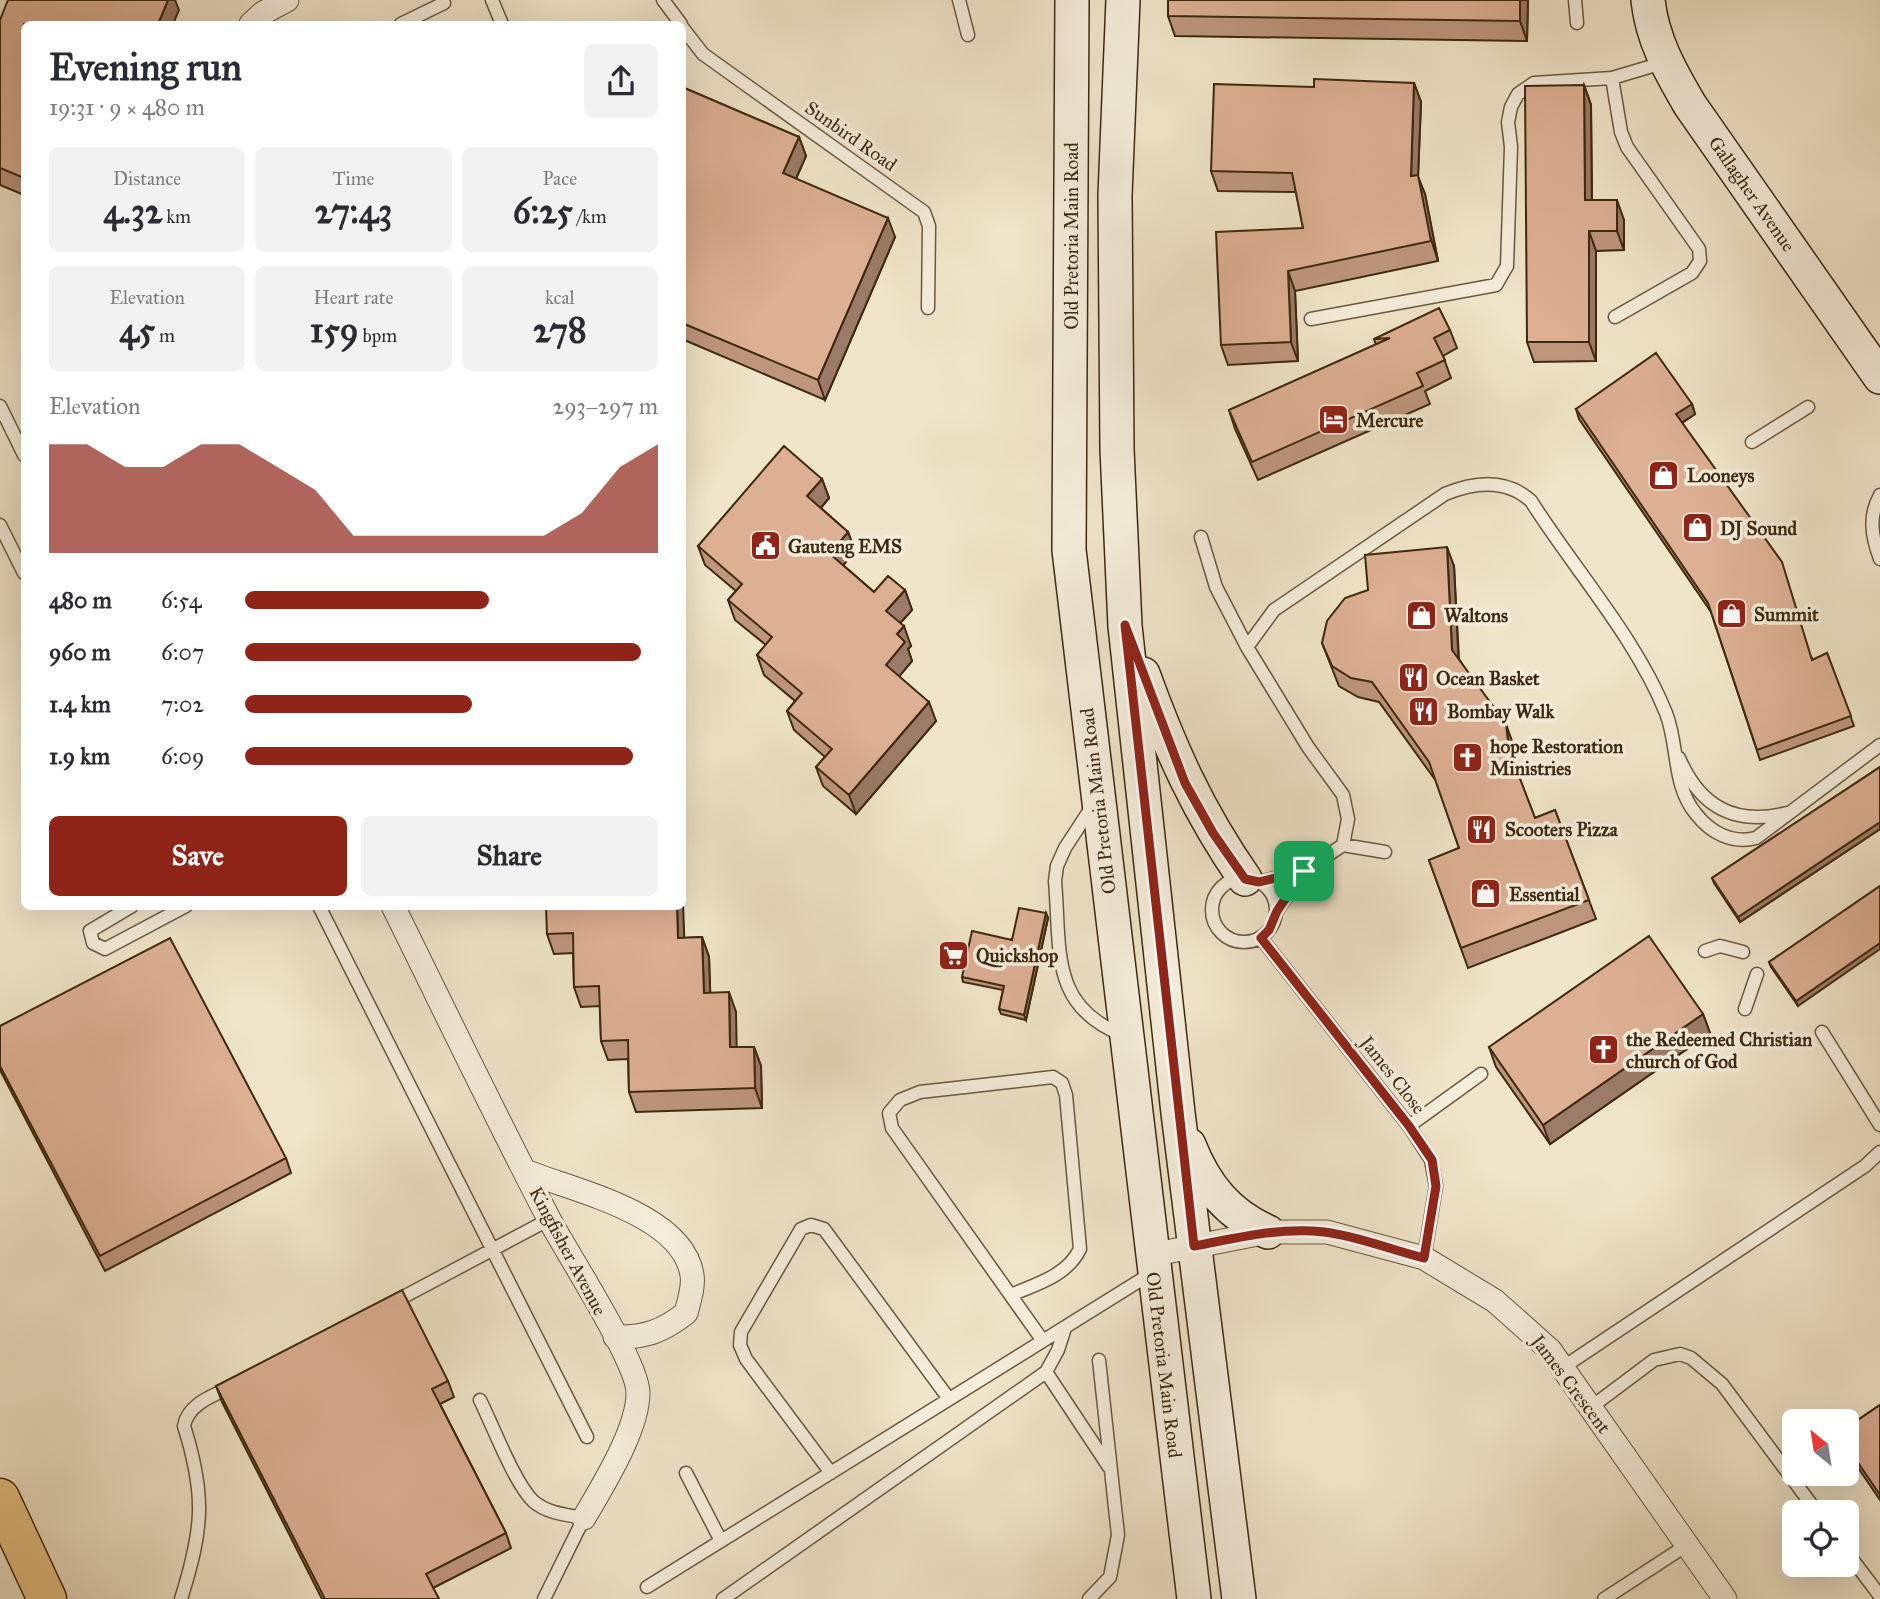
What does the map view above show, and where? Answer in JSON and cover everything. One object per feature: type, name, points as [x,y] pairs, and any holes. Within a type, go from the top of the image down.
[{"type":"highway","points":[[0,1498],[47,1599]]},
{"type":"main road","name":"Old Pretoria Main Road","points":[[1072,0],[1069,550],[1194,1599]]},
{"type":"main road","points":[[1123,0],[1115,195],[1118,449],[1125,625],[1178,1113],[1239,1599]]},
{"type":"main road","name":"Gallagher Avenue","points":[[1648,0],[1651,27],[1666,62],[1690,105],[1880,377]]},
{"type":"main road","points":[[1125,625],[1185,783],[1213,833],[1252,880]]},
{"type":"main road","points":[[1178,1113],[1194,1156],[1219,1198],[1241,1218],[1268,1232]]},
{"type":"street","points":[[254,21],[287,0]]},
{"type":"street","name":"Kingfisher Avenue","points":[[395,910],[525,1171],[629,1363],[638,1392],[630,1425],[615,1464],[584,1518]]},
{"type":"street","points":[[525,1171],[621,1207],[663,1228],[682,1250],[692,1276],[686,1313],[653,1334],[641,1338],[615,1338]]},
{"type":"street","name":"James Crescent","points":[[1152,1264],[1194,1246],[1268,1232],[1326,1232],[1424,1258],[1495,1301],[1531,1331],[1562,1368],[1726,1599]]},
{"type":"lane","points":[[492,0],[501,21]]},
{"type":"lane","name":"Sunbird Road","points":[[663,0],[678,21]]},
{"type":"lane","points":[[959,0],[968,35]]},
{"type":"lane","points":[[1575,0],[1577,23]]},
{"type":"lane","points":[[407,21],[444,3]]},
{"type":"lane","name":"Sunbird Road","points":[[686,32],[702,54],[924,212],[929,226],[928,309]]},
{"type":"lane","points":[[1311,318],[1496,285],[1507,266],[1511,146],[1508,122],[1518,94],[1534,83],[1543,81],[1612,78],[1666,62]]},
{"type":"lane","points":[[1612,78],[1621,132],[1627,147],[1699,249],[1700,261],[1692,272],[1615,317]]},
{"type":"lane","points":[[0,407],[21,449]]},
{"type":"lane","points":[[1752,442],[1808,407]]},
{"type":"lane","points":[[1247,647],[1274,610],[1445,494],[1475,483],[1491,483],[1522,492],[1531,501],[1606,611],[1647,677],[1666,714],[1682,792],[1694,813],[1713,832],[1745,841],[1769,830],[1880,745]]},
{"type":"lane","points":[[1880,495],[1874,507],[1872,529],[1880,559]]},
{"type":"lane","points":[[0,525],[21,567]]},
{"type":"lane","points":[[1200,537],[1216,587],[1247,647],[1308,747],[1343,796],[1348,819],[1343,845]]},
{"type":"lane","points":[[1674,744],[1694,784],[1727,813],[1753,818],[1794,811]]},
{"type":"lane","points":[[1098,799],[1056,866],[1064,978],[1072,997],[1084,1013],[1101,1027],[1125,1037]]},
{"type":"lane","points":[[1304,871],[1231,881],[1222,887],[1212,906],[1213,916],[1222,934],[1241,942],[1261,938],[1275,921],[1277,911],[1304,871],[1343,845],[1385,852]]},
{"type":"lane","points":[[1252,880],[1272,894],[1277,911]]},
{"type":"lane","points":[[125,910],[95,926],[89,936],[93,943],[104,948],[178,910]]},
{"type":"lane","points":[[321,910],[587,1437]]},
{"type":"lane","name":"James Close","points":[[1261,938],[1425,1149],[1435,1172],[1435,1199],[1424,1258]]},
{"type":"lane","points":[[1705,951],[1720,946],[1743,952]]},
{"type":"lane","points":[[1745,1009],[1757,974]]},
{"type":"lane","points":[[1822,1032],[1880,1125]]},
{"type":"lane","points":[[1409,1126],[1481,1074]]},
{"type":"lane","points":[[1011,1296],[1054,1276],[1073,1263],[1080,1249],[1062,1083],[1052,1077],[920,1092],[900,1100],[889,1113],[892,1128],[1011,1296],[1043,1341]]},
{"type":"lane","points":[[1562,1368],[1866,1166],[1880,1152]]},
{"type":"lane","points":[[382,1308],[550,1219]]},
{"type":"lane","points":[[831,1473],[746,1359],[740,1345],[740,1332],[801,1229],[811,1225],[824,1229],[949,1399]]},
{"type":"lane","points":[[647,1587],[1065,1328],[1152,1264]]},
{"type":"lane","points":[[723,1599],[1045,1372],[1058,1350],[1065,1328]]},
{"type":"lane","points":[[1590,1408],[1654,1360],[1665,1355],[1680,1354],[1691,1358],[1722,1384],[1808,1500]]},
{"type":"lane","points":[[1089,1599],[1110,1577],[1118,1535],[1099,1360]]},
{"type":"lane","points":[[1045,1372],[1111,1470]]},
{"type":"lane","points":[[181,1599],[199,1528],[201,1489],[184,1426],[186,1417],[199,1403],[248,1378]]},
{"type":"lane","points":[[480,1400],[523,1487],[534,1502],[553,1512],[584,1518]]},
{"type":"lane","points":[[686,1473],[721,1541]]},
{"type":"lane","name":"Kingfisher Avenue","points":[[544,1599],[584,1518]]},
{"type":"lane","points":[[1604,1599],[1687,1545]]},
{"type":"lane","points":[[1859,1568],[1880,1596]]},
{"type":"building","points":[[8,0],[168,0],[159,21],[21,21],[21,177],[0,168],[0,20]]},
{"type":"building","points":[[1168,0],[1520,0],[1520,21],[1168,16]]},
{"type":"building","points":[[1314,79],[1414,83],[1411,176],[1418,175],[1431,241],[1288,271],[1291,342],[1221,345],[1216,232],[1303,228],[1292,173],[1211,171],[1214,84],[1314,87]]},
{"type":"building","points":[[1584,85],[1585,200],[1617,200],[1617,231],[1589,231],[1589,342],[1527,342],[1525,86]]},
{"type":"building","points":[[686,89],[799,137],[783,173],[888,218],[818,380],[686,325]]},
{"type":"building","points":[[1439,308],[1450,330],[1434,338],[1445,360],[1417,373],[1423,386],[1252,462],[1229,410],[1390,338],[1374,339]]},
{"type":"building","points":[[1656,353],[1692,404],[1676,414],[1782,562],[1812,660],[1827,653],[1851,716],[1757,750],[1708,603],[1576,409]]},
{"type":"building","points":[[784,446],[822,479],[807,496],[848,532],[830,554],[874,592],[888,576],[905,590],[886,611],[904,626],[897,634],[905,642],[886,665],[929,702],[849,795],[816,767],[832,749],[787,711],[802,693],[757,655],[772,637],[728,600],[742,584],[698,546]]},
{"type":"building","name":"hope Restoration Ministries","points":[[1447,547],[1452,650],[1506,724],[1509,750],[1535,818],[1555,810],[1589,900],[1461,948],[1429,860],[1459,848],[1429,762],[1372,682],[1351,678],[1332,666],[1322,643],[1327,621],[1345,598],[1368,590],[1365,555]]},
{"type":"building","points":[[1880,767],[1880,822],[1738,917],[1712,878]]},
{"type":"building","points":[[1880,886],[1880,943],[1796,1001],[1769,962]]},
{"type":"building","points":[[1019,908],[1046,913],[1024,1015],[999,1009],[1004,986],[962,977],[972,931],[1012,940]]},
{"type":"building","points":[[546,910],[677,910],[678,938],[702,937],[704,993],[729,992],[730,1047],[754,1047],[755,1088],[629,1092],[628,1040],[601,1041],[599,986],[574,987],[573,933],[547,934]]},
{"type":"building","name":"the Redeemed Christian church of God","points":[[1649,936],[1703,1014],[1543,1125],[1489,1047]]},
{"type":"building","points":[[170,938],[286,1158],[100,1256],[0,1066],[0,1026]]},
{"type":"building","points":[[402,1290],[448,1381],[432,1389],[506,1533],[426,1574],[439,1599],[325,1599],[216,1386]]},
{"type":"building","points":[[1880,1405],[1880,1495],[1859,1464],[1859,1419]]},
{"type":"place","name":"Mercure","points":[[1333,420]]},
{"type":"place","name":"Looneys","points":[[1664,475]]},
{"type":"place","name":"DJ Sound","points":[[1697,528]]},
{"type":"place","name":"Gauteng EMS","points":[[765,546]]},
{"type":"place","name":"Summit","points":[[1731,614]]},
{"type":"place","name":"Waltons","points":[[1421,615]]},
{"type":"place","name":"Ocean Basket","points":[[1413,678]]},
{"type":"place","name":"Bombay Walk","points":[[1424,711]]},
{"type":"place","name":"hope Restoration Ministries","points":[[1467,757]]},
{"type":"place","name":"Scooters Pizza","points":[[1482,829]]},
{"type":"place","name":"Essential","points":[[1486,894]]},
{"type":"place","name":"Quickshop","points":[[953,955]]},
{"type":"place","name":"the Redeemed Christian church of God","points":[[1603,1050]]},
{"type":"route","points":[[1125,625],[1185,783],[1213,833],[1245,879],[1259,882],[1304,871],[1277,911],[1275,921],[1261,938],[1409,1126],[1432,1160],[1435,1199],[1424,1258],[1326,1232],[1309,1231],[1268,1232],[1194,1246],[1125,625]]}]
